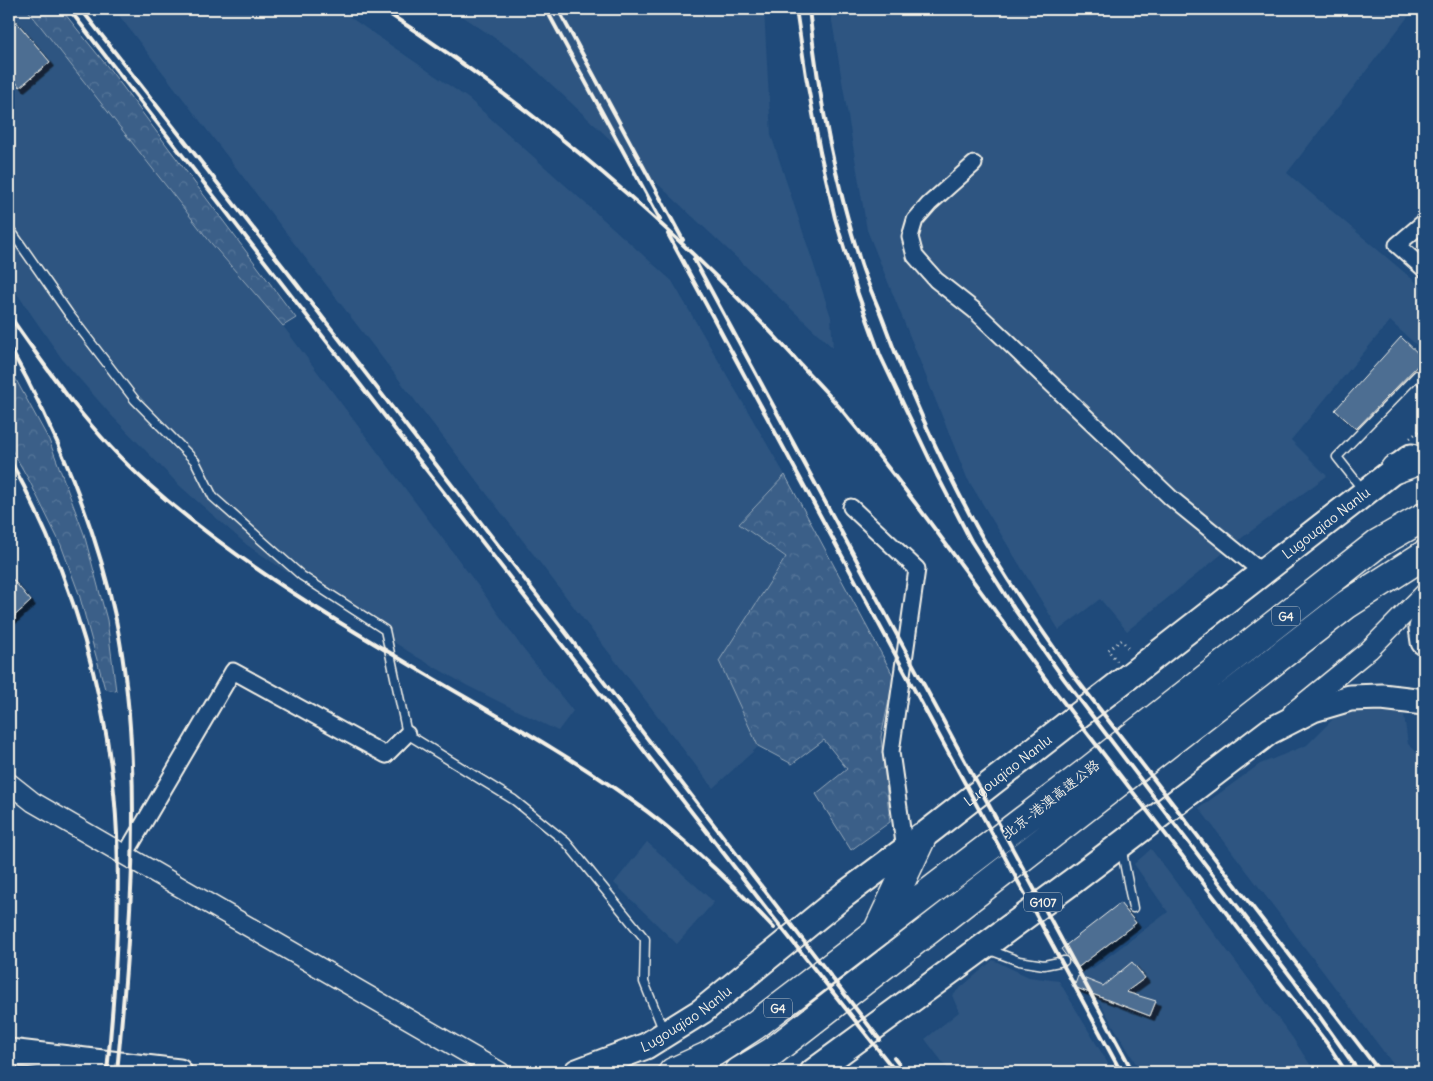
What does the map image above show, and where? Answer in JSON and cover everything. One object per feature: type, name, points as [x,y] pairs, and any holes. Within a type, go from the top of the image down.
[{"type":"highway","name":"Lugouqiao Nanlu","points":[[577,1072],[646,1046],[702,1011],[844,895],[914,844],[1424,446]]},
{"type":"highway","points":[[1394,469],[1424,459]]},
{"type":"highway","name":"北京-港澳高速公路","points":[[673,1072],[708,1056],[754,1026],[1091,769],[1377,544],[1424,517]]},
{"type":"highway","name":"北京-港澳高速公路","points":[[739,1072],[772,1052],[1346,605],[1424,555]]},
{"type":"highway","points":[[1424,621],[1422,628],[1424,642]]},
{"type":"highway","name":"G107","points":[[813,1072],[1118,847],[1270,730],[1314,710],[1350,698],[1382,697],[1424,702]]},
{"type":"highway","points":[[877,933],[914,844]]},
{"type":"highway","points":[[9,1052],[179,1072]]},
{"type":"street","points":[[974,164],[914,220],[910,237],[915,256],[936,280],[974,310],[1171,498],[1262,572]]},
{"type":"street","points":[[1424,222],[1397,245],[1424,269]]},
{"type":"street","points":[[851,507],[917,569],[891,752],[914,844]]},
{"type":"street","points":[[1270,730],[1369,650],[1424,594]]},
{"type":"street","points":[[125,855],[233,671],[386,755],[406,734]]},
{"type":"street","points":[[9,783],[34,802],[500,1072]]},
{"type":"lane","points":[[9,228],[69,314],[135,400],[195,461],[213,497],[302,576],[385,630],[406,734],[514,800],[566,842],[645,940],[644,982],[665,1034]]},
{"type":"lane","points":[[1365,492],[1337,457],[1417,375],[1424,384]]},
{"type":"lane","points":[[1118,847],[1123,856],[1133,908]]},
{"type":"lane","points":[[983,947],[1019,961],[1044,965],[1064,961]]},
{"type":"path","points":[[1118,662],[1108,650],[1122,640],[1131,652]]},
{"type":"shaded area","points":[[9,9],[27,9],[211,243],[283,326],[482,591],[523,649],[573,711],[558,731],[466,685],[417,657],[247,545],[181,487],[111,415],[62,359],[9,282]]},
{"type":"shaded area","points":[[114,9],[338,9],[469,99],[672,281],[785,475],[739,524],[786,557],[719,661],[758,747],[713,788]]},
{"type":"shaded area","points":[[452,9],[764,9],[771,135],[831,317],[833,348],[521,56]]},
{"type":"shaded area","points":[[830,9],[1414,9],[1287,173],[1424,289],[1424,352],[1390,321],[1291,440],[1327,476],[1243,537],[1127,631],[1100,599],[1059,630],[967,478],[867,230]]},
{"type":"shaded area","points":[[1363,705],[1390,707],[1404,715],[1408,744],[1420,755],[1424,768],[1424,1072],[1399,1072],[1199,808],[1260,764],[1307,745],[1337,715]]},
{"type":"shaded area","points":[[647,842],[714,902],[677,944],[614,883]]},
{"type":"shaded area","points":[[1151,849],[1292,1037],[1315,1072],[1141,1072],[1081,972],[1093,968],[1168,912],[1134,864]]},
{"type":"shaded area","points":[[993,960],[1029,977],[1059,981],[1113,1072],[950,1072],[925,1039],[959,1012],[952,995]]},
{"type":"green space","points":[[27,9],[61,9],[111,71],[296,318],[283,326],[211,243]]},
{"type":"green space","points":[[9,367],[49,440],[84,534],[107,620],[116,691],[105,689],[79,594],[61,545],[30,482],[9,445]]},
{"type":"green space","points":[[785,475],[894,677],[881,737],[890,822],[851,850],[816,794],[847,769],[824,740],[792,764],[758,746],[719,661],[786,557],[739,524]]},
{"type":"building","points":[[9,13],[50,62],[20,87],[9,74]]},
{"type":"building","points":[[1401,337],[1424,359],[1356,429],[1335,410]]},
{"type":"building","points":[[9,575],[31,601],[9,621]]},
{"type":"building","points":[[1120,903],[1136,923],[1076,969],[1061,949]]},
{"type":"building","points":[[1132,962],[1145,978],[1126,992],[1156,1001],[1150,1016],[1074,987],[1078,976],[1103,986]]},
{"type":"railway","points":[[69,9],[773,917],[896,1072]]},
{"type":"railway","points":[[81,9],[296,283],[880,1040]]},
{"type":"railway","points":[[382,9],[493,86],[599,169],[698,259],[833,399],[872,447],[1051,686],[1329,1046],[1346,1072]]},
{"type":"railway","points":[[546,9],[660,219]]},
{"type":"railway","points":[[558,9],[683,240]]},
{"type":"railway","points":[[796,9],[820,152],[835,218],[858,294],[880,355],[937,475],[971,541],[1015,610],[1064,679],[1295,982],[1359,1072]]},
{"type":"railway","points":[[809,9],[817,73],[835,170],[861,264],[914,399],[976,526],[1034,619],[1071,672],[1380,1072]]},
{"type":"railway","points":[[668,234],[1121,1072]]},
{"type":"railway","points":[[694,259],[1133,1072]]},
{"type":"railway","points":[[9,315],[56,381],[108,445],[175,507],[235,553],[297,595],[360,635],[572,760],[650,813],[705,860],[774,928]]},
{"type":"railway","points":[[9,346],[43,411],[86,514],[108,585],[125,675],[133,788],[133,846],[127,960],[117,1072]]},
{"type":"railway","points":[[9,458],[52,546],[69,593],[97,688],[106,736],[117,834],[118,894],[107,1072]]},
{"type":"railway","points":[[894,1058],[905,1072]]}]
